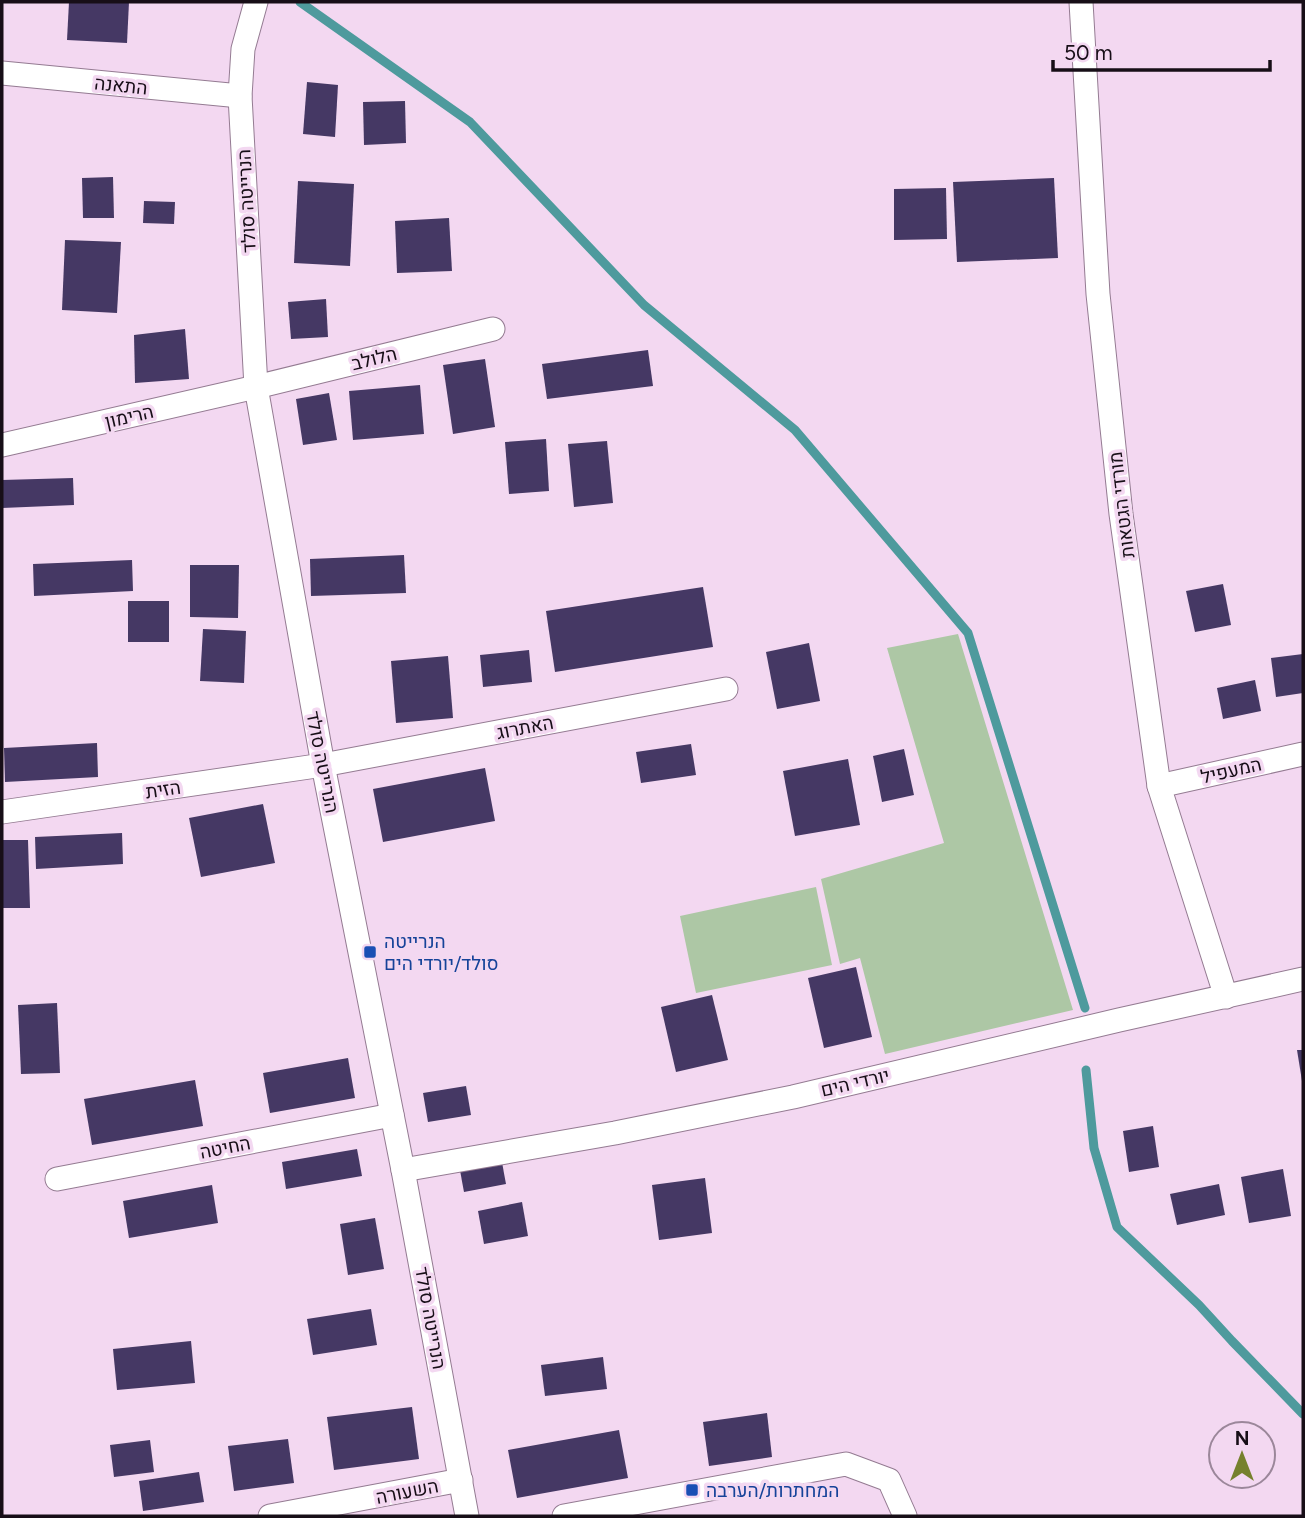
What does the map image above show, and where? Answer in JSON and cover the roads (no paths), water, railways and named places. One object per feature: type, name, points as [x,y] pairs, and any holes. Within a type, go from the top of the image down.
[{"type":"street","name":"הנרייטה סולד","points":[[256,2],[243,49],[240,96],[256,387],[323,765],[403,1170],[467,1516]]},
{"type":"street","name":"מורדי הגטאות","points":[[1081,2],[1098,295],[1121,514],[1158,786],[1226,997]]},
{"type":"street","name":"התאנה","points":[[2,73],[240,96]]},
{"type":"street","name":"הלולב","points":[[256,387],[493,328]]},
{"type":"street","name":"הרימון","points":[[2,445],[256,387]]},
{"type":"street","name":"האתרוג","points":[[323,765],[726,689]]},
{"type":"street","name":"המעפיל","points":[[1158,786],[1303,754]]},
{"type":"street","name":"הזית","points":[[2,812],[323,765]]},
{"type":"street","name":"יורדי הים","points":[[403,1170],[615,1133],[793,1097],[1303,979]]},
{"type":"street","name":"החיטה","points":[[57,1179],[392,1115]]},
{"type":"street","points":[[564,1516],[846,1464],[889,1479],[905,1516]]},
{"type":"street","name":"השעורה","points":[[270,1516],[461,1480]]},
{"type":"waterway","points":[[300,2],[470,122],[644,305],[795,430],[968,633],[1085,1008]]},
{"type":"waterway","points":[[1086,1070],[1094,1148],[1117,1227],[1199,1305],[1303,1414]]},
{"type":"place","name":"הנרייטה סולד/יורדי הים","points":[[370,952]]},
{"type":"place","name":"המחתרות/הערבה","points":[[692,1490]]}]
